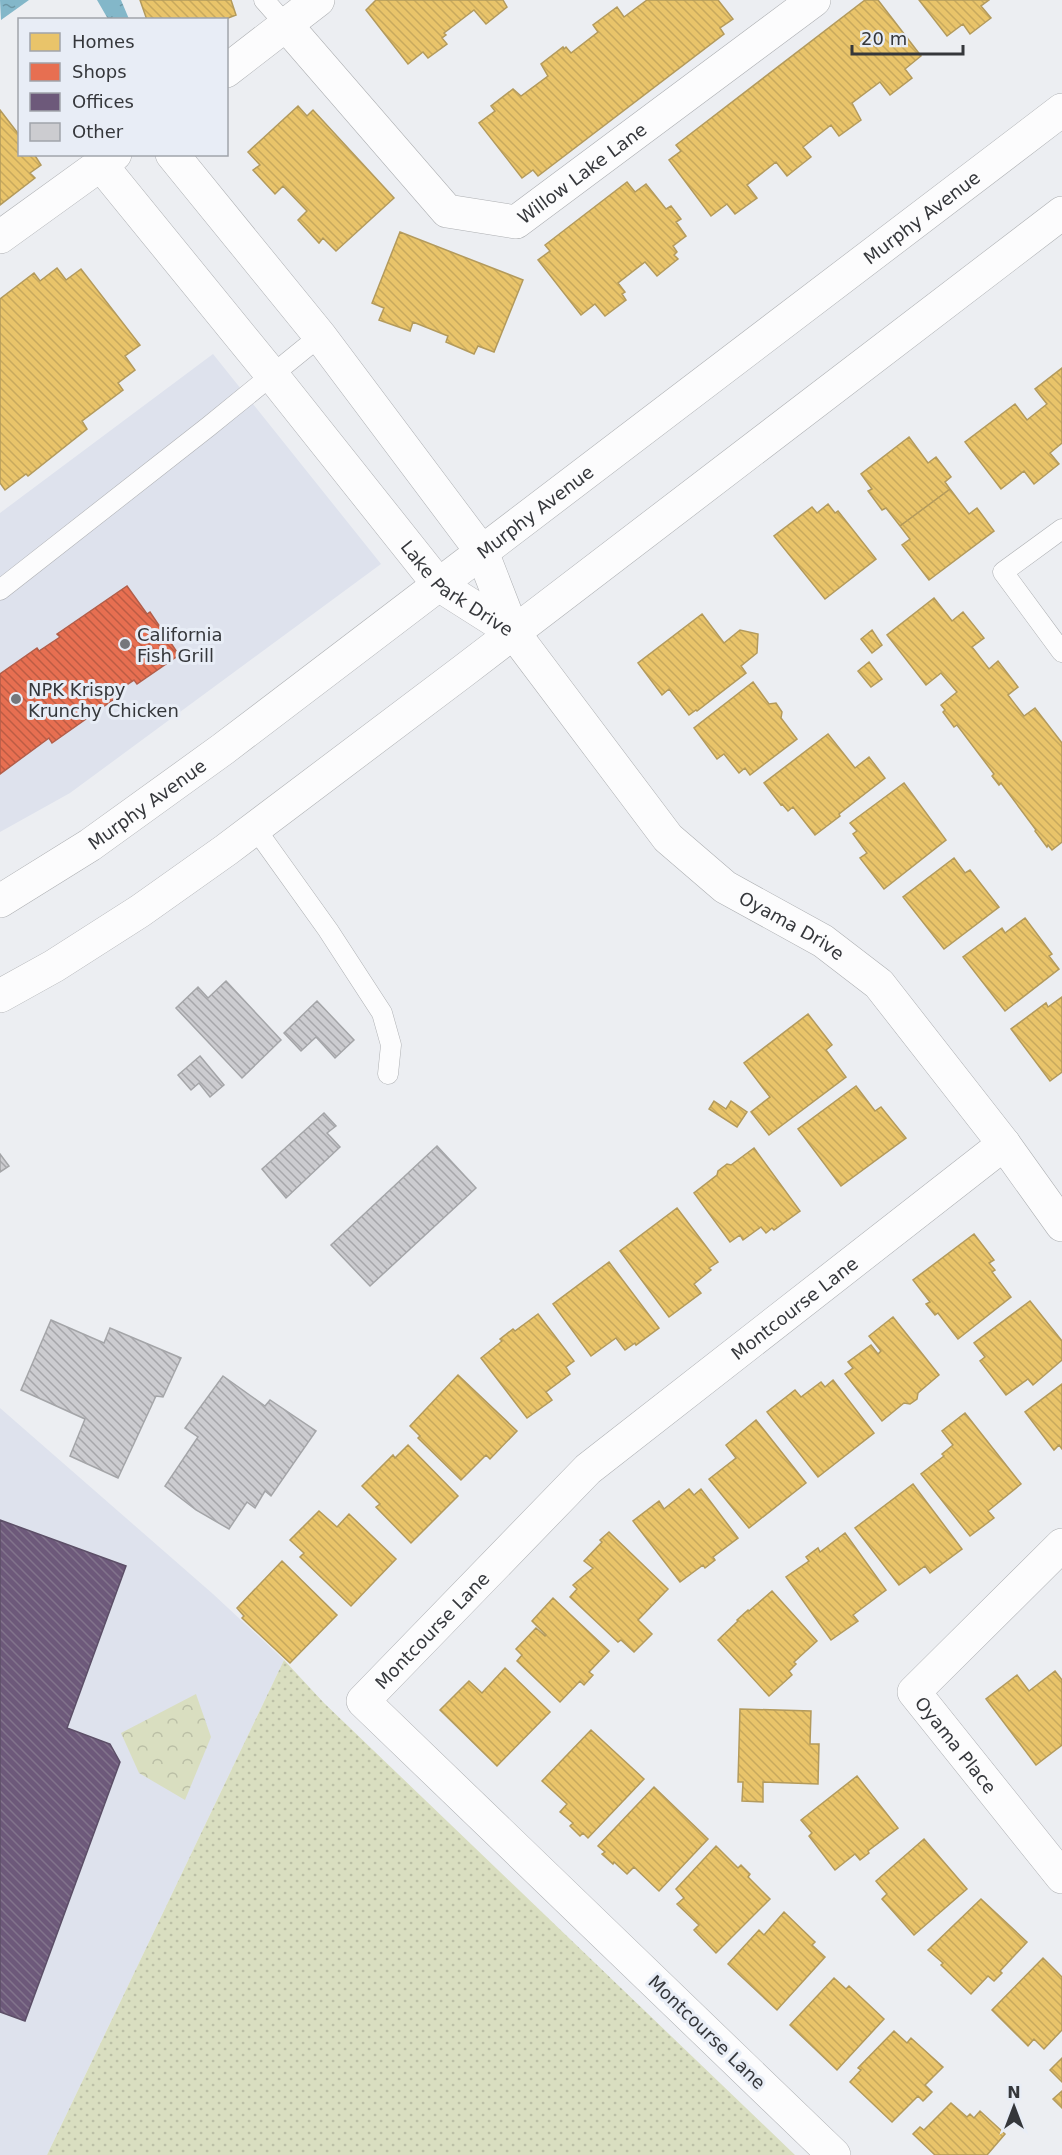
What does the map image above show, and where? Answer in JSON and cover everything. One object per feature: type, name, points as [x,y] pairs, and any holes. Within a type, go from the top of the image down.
[{"type":"street","points":[[228,69],[318,0]]},
{"type":"street","name":"Willow Lake Lane","points":[[286,25],[447,211],[516,222],[814,0]]},
{"type":"street","name":"Murphy Avenue","points":[[0,902],[90,845],[223,749],[1062,110]]},
{"type":"street","name":"Lake Park Drive","points":[[174,156],[320,336],[482,552],[513,632]]},
{"type":"street","points":[[0,237],[108,160]]},
{"type":"street","name":"Lake Park Drive","points":[[108,160],[272,375],[439,585],[513,632]]},
{"type":"street","points":[[0,996],[54,966],[140,911],[255,828],[1062,213]]},
{"type":"street","name":"Oyama Drive","points":[[513,632],[668,838],[725,887],[823,941],[879,984],[1004,1144],[1062,1225]]},
{"type":"street","name":"Montcourse Lane","points":[[834,2155],[363,1701],[588,1469],[1004,1144]]},
{"type":"street","name":"Oyama Place","points":[[1062,1545],[914,1692],[1062,1877]]},
{"type":"lane","points":[[264,0],[286,25]]},
{"type":"lane","points":[[0,590],[320,336]]},
{"type":"lane","points":[[1062,529],[1003,572],[1062,652]]},
{"type":"lane","points":[[255,828],[328,930],[382,1013],[391,1045],[388,1074]]},
{"type":"shaded area","points":[[213,354],[381,564],[70,793],[0,832],[0,513]]},
{"type":"shaded area","points":[[0,1408],[213,1594],[284,1660],[47,2155],[0,2155]]},
{"type":"green space","points":[[284,1660],[324,1703],[795,2155],[47,2155]]},
{"type":"green space","points":[[196,1694],[211,1737],[185,1800],[139,1773],[121,1733]]},
{"type":"water","points":[[0,0],[29,0],[1,20]]},
{"type":"water","points":[[97,0],[121,0],[129,18],[107,18]]},
{"type":"building: Homes","points":[[140,0],[231,0],[236,15],[228,18],[146,18]]},
{"type":"building: Homes","points":[[376,0],[503,0],[507,7],[486,24],[474,10],[444,33],[446,35],[442,38],[447,44],[428,58],[423,52],[408,64],[366,10]]},
{"type":"building: Homes","points":[[647,0],[718,0],[733,19],[720,28],[724,34],[538,176],[533,170],[522,178],[479,123],[495,111],[491,106],[513,89],[521,96],[548,76],[541,64],[563,47],[571,53],[598,32],[593,25],[617,7],[624,17]]},
{"type":"building: Homes","points":[[865,0],[878,0],[921,56],[905,69],[912,78],[890,95],[880,82],[852,103],[861,120],[839,136],[831,125],[803,147],[811,157],[787,176],[776,162],[747,185],[757,198],[735,214],[727,204],[711,216],[669,160],[681,151],[676,145]]},
{"type":"building: Homes","points":[[919,0],[989,0],[981,6],[991,18],[970,34],[963,24],[947,36]]},
{"type":"building: Homes","points":[[298,106],[307,116],[313,110],[394,198],[336,251],[323,238],[319,243],[298,220],[307,211],[283,186],[275,194],[253,170],[260,165],[248,152]]},
{"type":"building: Homes","points":[[0,110],[18,133],[18,156],[35,156],[41,165],[30,173],[35,178],[0,205]]},
{"type":"building: Homes","points":[[627,182],[635,192],[646,184],[666,209],[671,206],[681,219],[676,222],[686,236],[673,246],[677,252],[674,255],[678,259],[657,276],[645,262],[618,283],[625,292],[622,294],[626,300],[605,316],[595,304],[581,315],[538,260],[550,251],[545,245]]},
{"type":"building: Homes","points":[[400,232],[523,280],[494,352],[478,346],[474,354],[446,342],[448,336],[413,322],[410,331],[379,320],[384,308],[372,303]]},
{"type":"building: Homes","points":[[57,268],[66,280],[81,269],[140,345],[125,356],[135,370],[118,383],[123,390],[82,421],[87,429],[28,476],[26,474],[5,490],[0,483],[0,299],[34,273],[40,281]]},
{"type":"building: Homes","points":[[1062,368],[1062,443],[1050,453],[1059,464],[1034,484],[1024,471],[1001,489],[965,442],[1015,404],[1027,420],[1047,404],[1035,389]]},
{"type":"building: Homes","points":[[909,437],[928,463],[936,457],[951,477],[945,482],[950,489],[900,526],[886,508],[882,510],[868,491],[872,489],[861,474]]},
{"type":"building: Homes","points":[[950,489],[969,514],[977,508],[994,531],[929,580],[902,545],[910,539],[900,526]]},
{"type":"building: Homes","points":[[828,504],[835,513],[838,511],[876,559],[825,599],[774,536],[812,507],[817,513]]},
{"type":"building: Homes","points":[[934,598],[952,621],[963,612],[984,638],[972,647],[989,669],[998,661],[1018,687],[1008,695],[1024,716],[1035,708],[1062,743],[1062,842],[1052,850],[1048,845],[1047,847],[1001,783],[999,785],[992,776],[994,774],[957,725],[954,727],[943,712],[945,710],[941,705],[957,692],[941,673],[926,685],[887,635]]},
{"type":"building: Homes","points":[[702,614],[724,643],[740,630],[758,634],[757,653],[741,666],[746,673],[689,715],[669,689],[662,695],[638,663]]},
{"type":"building: Homes","points":[[872,630],[882,645],[872,653],[861,639]]},
{"type":"building: Homes","points":[[869,662],[882,679],[871,687],[858,671]]},
{"type":"building: Homes","points":[[753,682],[769,704],[776,703],[782,712],[781,718],[797,739],[750,775],[745,768],[739,773],[724,754],[717,759],[694,728]]},
{"type":"building: Homes","points":[[828,734],[855,768],[869,757],[885,778],[815,835],[793,807],[788,811],[764,783]]},
{"type":"building: Homes","points":[[904,783],[946,840],[884,889],[860,858],[867,853],[853,834],[857,831],[850,823]]},
{"type":"building: Homes","points":[[954,858],[965,873],[970,870],[999,907],[944,949],[903,897]]},
{"type":"building: Homes","points":[[1025,918],[1052,954],[1049,956],[1059,969],[1005,1011],[963,957],[1002,928],[1005,933]]},
{"type":"building: Homes","points":[[1062,997],[1062,1072],[1050,1081],[1011,1029],[1046,1003],[1048,1007]]},
{"type":"building: Homes","points":[[808,1014],[832,1045],[826,1050],[846,1077],[769,1135],[751,1112],[770,1097],[744,1063]]},
{"type":"building: Homes","points":[[856,1086],[875,1111],[881,1107],[906,1138],[841,1186],[798,1129]]},
{"type":"building: Homes","points":[[714,1101],[726,1109],[731,1101],[747,1112],[737,1127],[709,1109]]},
{"type":"building: Homes","points":[[754,1148],[800,1211],[774,1230],[772,1228],[766,1233],[761,1227],[743,1240],[740,1235],[730,1242],[694,1193],[727,1164],[731,1165]]},
{"type":"building: Homes","points":[[677,1208],[718,1262],[694,1284],[701,1293],[669,1317],[620,1251]]},
{"type":"building: Homes","points":[[974,1234],[994,1260],[989,1263],[995,1270],[992,1272],[1011,1297],[958,1339],[938,1313],[935,1315],[926,1304],[930,1302],[913,1280]]},
{"type":"building: Homes","points":[[609,1262],[659,1328],[625,1350],[616,1338],[591,1356],[553,1304]]},
{"type":"building: Homes","points":[[1030,1301],[1062,1341],[1062,1360],[1033,1385],[1028,1379],[1006,1395],[980,1361],[985,1357],[974,1343]]},
{"type":"building: Homes","points":[[538,1314],[574,1361],[566,1367],[570,1374],[546,1392],[552,1400],[527,1418],[481,1358],[502,1341],[500,1339]]},
{"type":"building: Homes","points":[[893,1317],[939,1375],[918,1393],[917,1399],[910,1404],[904,1403],[882,1421],[845,1374],[853,1368],[848,1362],[871,1345],[878,1354],[881,1351],[869,1336]]},
{"type":"building: Homes","points":[[458,1375],[517,1431],[490,1459],[486,1455],[461,1480],[418,1438],[420,1436],[410,1426]]},
{"type":"building: Homes","points":[[833,1380],[874,1433],[818,1477],[767,1412],[795,1390],[801,1397],[821,1382],[825,1387]]},
{"type":"building: Homes","points":[[1062,1384],[1062,1449],[1059,1445],[1054,1450],[1025,1412]]},
{"type":"building: Homes","points":[[965,1413],[1021,1484],[988,1511],[994,1518],[970,1536],[921,1474],[944,1456],[942,1454],[953,1445],[942,1431]]},
{"type":"building: Homes","points":[[756,1420],[806,1483],[749,1528],[709,1479],[736,1458],[726,1445]]},
{"type":"building: Homes","points":[[408,1445],[458,1496],[411,1543],[376,1507],[380,1504],[362,1486],[393,1455],[395,1458]]},
{"type":"building: Homes","points":[[913,1484],[962,1549],[930,1573],[925,1566],[899,1585],[855,1528]]},
{"type":"building: Homes","points":[[689,1489],[694,1495],[701,1489],[738,1538],[713,1557],[715,1560],[705,1568],[703,1565],[680,1582],[633,1521],[659,1501],[664,1509]]},
{"type":"building: Homes","points":[[319,1511],[337,1527],[349,1514],[396,1559],[351,1606],[300,1557],[304,1553],[290,1540]]},
{"type":"building: Homes","points":[[609,1532],[668,1589],[638,1620],[652,1634],[634,1652],[621,1640],[618,1642],[570,1597],[577,1589],[573,1585],[593,1568],[584,1561]]},
{"type":"building: Homes","points":[[845,1533],[886,1590],[853,1615],[858,1621],[831,1640],[786,1577],[809,1561],[806,1557],[818,1548],[820,1552]]},
{"type":"building: Homes","points":[[282,1561],[337,1615],[290,1663],[242,1618],[244,1616],[237,1608]]},
{"type":"building: Homes","points":[[772,1591],[817,1641],[794,1662],[796,1664],[789,1671],[792,1675],[769,1696],[718,1640],[748,1610]]},
{"type":"building: Homes","points":[[553,1598],[609,1651],[589,1672],[593,1675],[584,1685],[580,1681],[560,1702],[517,1661],[522,1655],[516,1649],[536,1628],[546,1635],[532,1621]]},
{"type":"building: Homes","points":[[505,1668],[550,1712],[497,1766],[440,1710],[469,1681],[482,1693]]},
{"type":"building: Homes","points":[[1055,1671],[1062,1680],[1062,1745],[1036,1765],[986,1699],[1017,1675],[1029,1691]]},
{"type":"building: Homes","points":[[740,1709],[811,1711],[810,1744],[819,1744],[818,1784],[763,1782],[763,1802],[742,1801],[743,1782],[738,1782]]},
{"type":"building: Homes","points":[[591,1730],[644,1779],[588,1838],[583,1833],[580,1836],[570,1826],[573,1823],[560,1812],[567,1804],[542,1781]]},
{"type":"building: Homes","points":[[857,1776],[898,1828],[860,1860],[855,1854],[835,1870],[809,1836],[812,1833],[801,1820]]},
{"type":"building: Homes","points":[[654,1787],[708,1839],[659,1891],[634,1867],[627,1874],[614,1862],[613,1864],[602,1854],[605,1852],[598,1846]]},
{"type":"building: Homes","points":[[924,1839],[967,1889],[914,1935],[882,1899],[887,1894],[876,1881]]},
{"type":"building: Homes","points":[[716,1846],[738,1868],[741,1865],[750,1874],[748,1877],[770,1899],[716,1953],[694,1930],[699,1925],[677,1904],[684,1898],[676,1889]]},
{"type":"building: Homes","points":[[981,1899],[1027,1942],[1000,1971],[1002,1973],[994,1981],[988,1976],[971,1994],[928,1950]]},
{"type":"building: Homes","points":[[784,1912],[815,1942],[812,1945],[825,1957],[777,2010],[728,1964],[759,1930],[764,1935]]},
{"type":"building: Homes","points":[[1043,1958],[1062,1977],[1062,2030],[1044,2049],[1034,2039],[1028,2046],[992,2010]]},
{"type":"building: Homes","points":[[834,1978],[846,1989],[849,1986],[884,2019],[837,2070],[790,2025]]},
{"type":"building: Homes","points":[[894,2031],[907,2043],[911,2038],[943,2067],[925,2085],[932,2092],[923,2101],[918,2096],[892,2122],[850,2082],[861,2070],[858,2068]]},
{"type":"building: Homes","points":[[1062,2058],[1062,2082],[1050,2070]]},
{"type":"building: Homes","points":[[1062,2091],[1062,2108],[1053,2099]]},
{"type":"building: Homes","points":[[951,2103],[967,2117],[970,2114],[974,2118],[980,2111],[1005,2134],[987,2155],[935,2155],[913,2134],[920,2127],[924,2130]]},
{"type":"building: Shops","points":[[127,586],[147,614],[150,612],[179,655],[137,684],[134,680],[114,693],[117,697],[52,743],[49,738],[0,774],[0,674],[37,648],[39,651],[60,637],[57,634]]},
{"type":"building: Offices","points":[[0,1520],[126,1566],[67,1728],[110,1744],[120,1762],[25,2021],[0,2012]]},
{"type":"building: Other","points":[[226,981],[281,1040],[242,1078],[176,1008],[198,987],[208,998]]},
{"type":"building: Other","points":[[317,1001],[354,1040],[335,1058],[316,1037],[301,1051],[284,1033]]},
{"type":"building: Other","points":[[200,1056],[224,1085],[210,1097],[199,1083],[191,1090],[178,1075]]},
{"type":"building: Other","points":[[324,1113],[336,1126],[327,1133],[340,1147],[286,1198],[262,1169]]},
{"type":"building: Other","points":[[437,1146],[476,1188],[370,1286],[331,1245]]},
{"type":"building: Other","points":[[0,1154],[9,1166],[0,1172]]},
{"type":"building: Other","points":[[51,1320],[104,1343],[110,1328],[181,1358],[163,1397],[156,1396],[118,1478],[70,1456],[85,1419],[21,1390]]},
{"type":"building: Other","points":[[223,1376],[265,1406],[270,1400],[316,1431],[271,1496],[265,1491],[255,1508],[247,1502],[229,1529],[196,1510],[165,1486],[198,1437],[185,1428]]},
{"type":"place","name":"California Fish Grill","points":[[125,644]]},
{"type":"place","name":"NPK Krispy Krunchy Chicken","points":[[16,699]]}]
